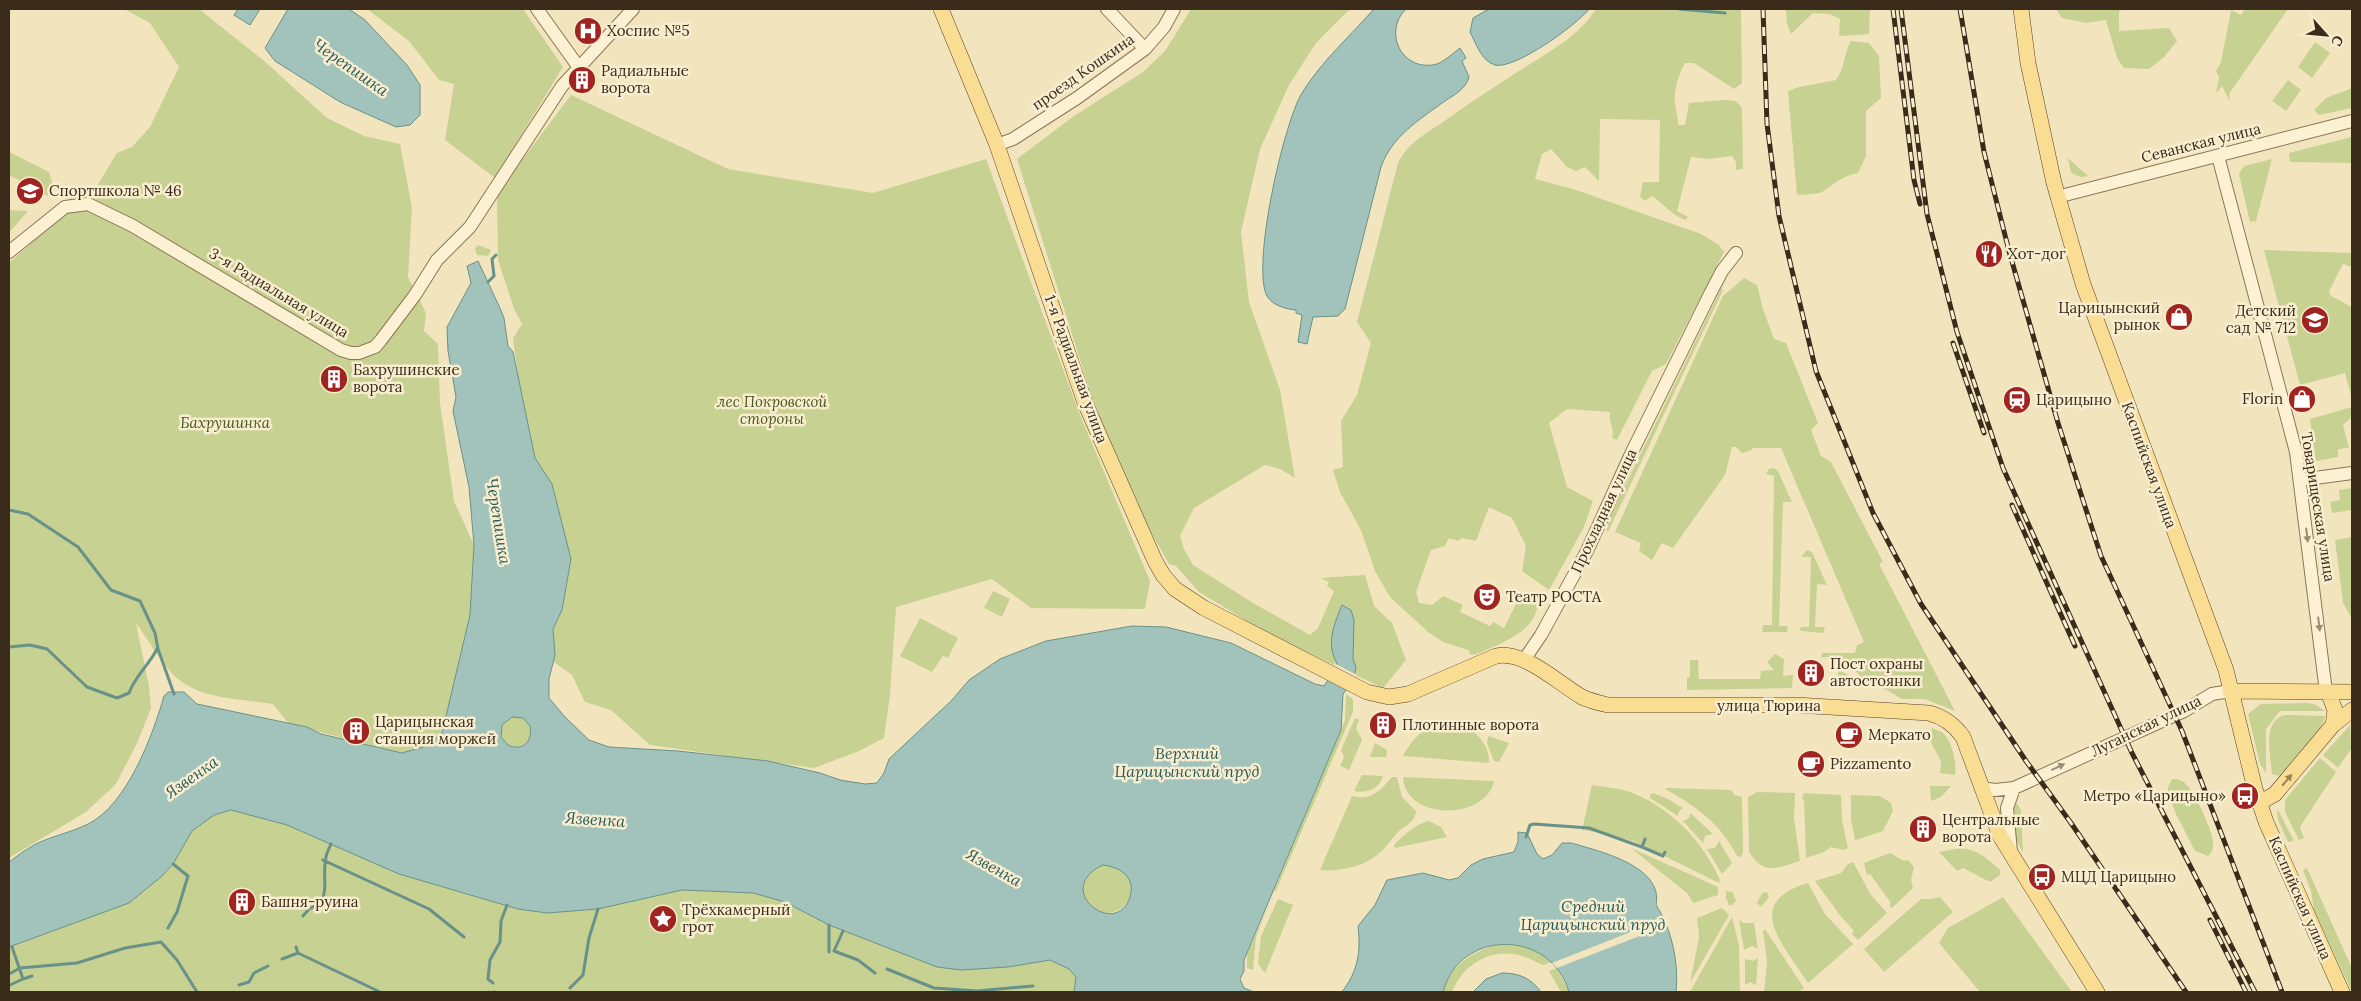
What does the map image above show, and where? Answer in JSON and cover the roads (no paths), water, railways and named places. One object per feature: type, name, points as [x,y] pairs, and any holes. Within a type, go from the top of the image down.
[{"type":"main road","name":"1-я Радиальная улица","points":[[942,9],[997,145],[1085,403],[1163,575],[1175,589],[1188,599],[1354,685],[1382,696],[1395,697],[1408,694],[1496,656],[1510,655],[1524,660]]},
{"type":"main road","name":"Каспийская улица","points":[[2021,9],[2030,69],[2057,197],[2083,284],[2226,670],[2260,803],[2270,830],[2342,992]]},
{"type":"main road","name":"улица Тюрина","points":[[1524,660],[1584,698],[1608,706],[1796,705],[1876,709],[1936,715],[1948,721],[1963,737],[1993,820],[2011,854],[2098,992]]},
{"type":"main road","name":"Луганская улица","points":[[2230,691],[2352,692]]},
{"type":"main road","points":[[2327,692],[2335,710],[2333,725]]},
{"type":"main road","points":[[2260,803],[2275,794],[2333,725],[2352,710]]},
{"type":"street","points":[[536,9],[580,69]]},
{"type":"street","name":"3-я Радиальная улица","points":[[9,252],[65,207],[88,204],[133,226],[341,350],[351,353],[370,350],[381,340],[415,295],[437,260],[470,227],[562,86],[580,69],[633,9]]},
{"type":"street","points":[[1106,9],[1145,49]]},
{"type":"street","name":"проезд Кошкина","points":[[997,145],[1013,139],[1069,103],[1145,49],[1164,27],[1174,9]]},
{"type":"street","name":"Севанская улица","points":[[2057,197],[2352,121]]},
{"type":"street","name":"Товарищеская улица","points":[[2218,156],[2294,444],[2327,692]]},
{"type":"street","name":"Прохладная улица","points":[[1524,660],[1541,635],[1587,550],[1631,454],[1710,294],[1722,271],[1736,253]]},
{"type":"street","points":[[2300,480],[2352,473]]},
{"type":"street","name":"Луганская улица","points":[[2014,788],[2184,710],[2212,694],[2230,691]]},
{"type":"street","points":[[1981,788],[1995,790],[2014,788],[2007,808],[2011,854]]},
{"type":"water","points":[[238,9],[260,9],[250,25],[234,15]]},
{"type":"water","name":"Черепишка","points":[[288,9],[349,9],[365,20],[407,65],[420,85],[420,115],[410,125],[396,127],[340,102],[275,61],[265,48]]},
{"type":"water","points":[[1374,9],[1406,9],[1399,19],[1396,39],[1406,57],[1414,63],[1425,65],[1437,64],[1460,48],[1466,58],[1462,61],[1469,77],[1459,91],[1407,130],[1392,146],[1381,167],[1345,309],[1338,316],[1313,317],[1307,344],[1298,342],[1302,315],[1296,313],[1296,310],[1276,305],[1267,296],[1263,280],[1266,226],[1272,194],[1287,133],[1302,93],[1327,60]]},
{"type":"water","points":[[1489,9],[1589,9],[1559,35],[1530,54],[1504,65],[1495,65],[1486,60],[1470,32],[1473,18]]},
{"type":"water","name":"Верхний Царицынский пруд","points":[[478,261],[504,318],[508,346],[513,352],[535,458],[552,484],[571,559],[562,610],[553,629],[555,655],[549,679],[549,698],[565,717],[589,740],[609,747],[678,751],[768,761],[820,773],[840,780],[865,784],[877,783],[884,773],[889,759],[952,700],[969,680],[1000,659],[1046,641],[1132,626],[1166,627],[1231,643],[1315,684],[1324,686],[1338,665],[1334,658],[1331,642],[1336,620],[1342,605],[1351,610],[1354,620],[1353,659],[1356,667],[1353,682],[1343,694],[1341,730],[1244,960],[1244,971],[1240,979],[1244,988],[1254,992],[1074,992],[1076,977],[1069,969],[1050,960],[1008,967],[961,970],[937,967],[829,925],[785,902],[753,893],[682,890],[598,909],[547,913],[518,909],[399,874],[287,825],[231,810],[214,815],[192,831],[173,864],[162,876],[129,903],[9,947],[9,862],[40,842],[88,824],[102,815],[115,801],[136,768],[153,730],[164,696],[168,692],[184,692],[197,704],[307,727],[321,734],[402,753],[423,747],[442,733],[470,615],[474,545],[469,487],[453,411],[456,397],[448,351],[447,327],[471,283],[467,266]],"holes":[[[512,717],[523,718],[530,726],[530,736],[526,744],[522,746],[513,747],[508,745],[501,737],[502,725]],[[1103,865],[1121,871],[1131,884],[1130,897],[1123,909],[1113,914],[1102,912],[1092,906],[1085,897],[1083,886],[1089,875]]]},
{"type":"water","name":"Средний Царицынский пруд","points":[[1518,832],[1527,833],[1537,854],[1543,859],[1552,855],[1562,843],[1571,843],[1627,862],[1640,870],[1650,880],[1656,891],[1656,905],[1662,914],[1673,947],[1677,981],[1676,992],[1569,992],[1559,971],[1544,956],[1526,947],[1506,944],[1486,947],[1467,956],[1453,971],[1443,992],[1342,992],[1352,976],[1357,961],[1359,944],[1358,926],[1375,905],[1387,880],[1423,873],[1449,880],[1458,878],[1471,865],[1483,859],[1514,852],[1518,842]]},
{"type":"water","name":"Средний Царицынский пруд","points":[[1502,973],[1524,977],[1541,992],[1473,992],[1486,979]]},
{"type":"waterway","points":[[1679,9],[1725,13]]},
{"type":"waterway","points":[[488,282],[494,276],[492,259],[496,255]]},
{"type":"waterway","points":[[9,510],[28,514],[78,547],[111,590],[140,601],[155,633],[158,649],[174,694]]},
{"type":"waterway","points":[[9,647],[30,645],[47,649],[87,687],[117,698],[129,693],[157,649]]},
{"type":"waterway","points":[[1526,837],[1530,825],[1534,824],[1589,828],[1642,847],[1645,839]]},
{"type":"waterway","points":[[327,853],[331,844]]},
{"type":"waterway","points":[[1642,847],[1663,856],[1665,852]]},
{"type":"waterway","points":[[321,903],[324,891],[327,853]]},
{"type":"waterway","points":[[323,860],[429,909],[464,937]]},
{"type":"waterway","points":[[168,928],[177,912],[188,876],[173,864]]},
{"type":"waterway","points":[[303,916],[309,909],[321,903]]},
{"type":"waterway","points":[[501,921],[507,905]]},
{"type":"waterway","points":[[570,988],[583,975],[589,938],[598,909]]},
{"type":"waterway","points":[[493,983],[488,979],[490,960],[500,942],[501,922]]},
{"type":"waterway","points":[[829,925],[829,952]]},
{"type":"waterway","points":[[843,931],[834,951],[858,960],[875,973]]},
{"type":"waterway","points":[[9,974],[20,968],[77,963],[125,948],[161,942],[177,960],[197,992]]},
{"type":"waterway","points":[[10,985],[23,979],[12,947]]},
{"type":"waterway","points":[[296,947],[298,953],[380,992]]},
{"type":"waterway","points":[[282,959],[298,953]]},
{"type":"waterway","points":[[239,985],[249,982],[254,973],[268,966]]},
{"type":"waterway","points":[[887,969],[934,988],[977,991],[1033,986]]},
{"type":"waterway","points":[[23,979],[32,976]]},
{"type":"railway","points":[[1763,9],[1767,124],[1779,216],[1816,371],[1873,513],[1921,604],[2026,761],[2071,823],[2186,992]]},
{"type":"railway","points":[[1893,9],[1914,180],[1920,204]]},
{"type":"railway","points":[[1901,9],[1927,214],[1957,332],[2003,468],[2132,753],[2255,992]]},
{"type":"railway","points":[[1960,9],[1984,152],[2009,251],[2058,423],[2101,556],[2182,731],[2282,992]]},
{"type":"railway","points":[[1953,343],[1984,433]]},
{"type":"railway","points":[[2012,505],[2075,646]]},
{"type":"railway","points":[[2210,920],[2246,992]]},
{"type":"place","name":"Хоспис №5","points":[[588,31]]},
{"type":"place","name":"Радиальные ворота","points":[[582,80]]},
{"type":"place","name":"Спортшкола № 46","points":[[30,191]]},
{"type":"place","name":"Хот-дог","points":[[1989,254]]},
{"type":"place","name":"Царицынский рынок","points":[[2179,317]]},
{"type":"place","name":"Детский сад № 712","points":[[2315,320]]},
{"type":"place","name":"Бахрушинские ворота","points":[[334,379]]},
{"type":"place","name":"Florin","points":[[2302,399]]},
{"type":"place","name":"Царицыно","points":[[2017,400]]},
{"type":"place","name":"Театр РОСТА","points":[[1487,597]]},
{"type":"place","name":"Пост охраны автостоянки","points":[[1811,673]]},
{"type":"place","name":"Плотинные ворота","points":[[1383,725]]},
{"type":"place","name":"Царицынская станция моржей","points":[[356,731]]},
{"type":"place","name":"Меркато","points":[[1849,735]]},
{"type":"place","name":"Pizzamento","points":[[1811,764]]},
{"type":"place","name":"Метро «Царицыно»","points":[[2245,796]]},
{"type":"place","name":"Центральные ворота","points":[[1923,829]]},
{"type":"place","name":"МЦД Царицыно","points":[[2042,877]]},
{"type":"place","name":"Башня-руина","points":[[242,902]]},
{"type":"place","name":"Трёхкамерный грот","points":[[663,919]]},
{"type":"park label","name":"лес Покровской стороны","points":[[772,410]]},
{"type":"park label","name":"Бахрушинка","points":[[225,423]]},
{"type":"water label","name":"Язвенка","points":[[191,777]]},
{"type":"water label","name":"Язвенка","points":[[595,819]]},
{"type":"water label","name":"Язвенка","points":[[994,867]]}]
